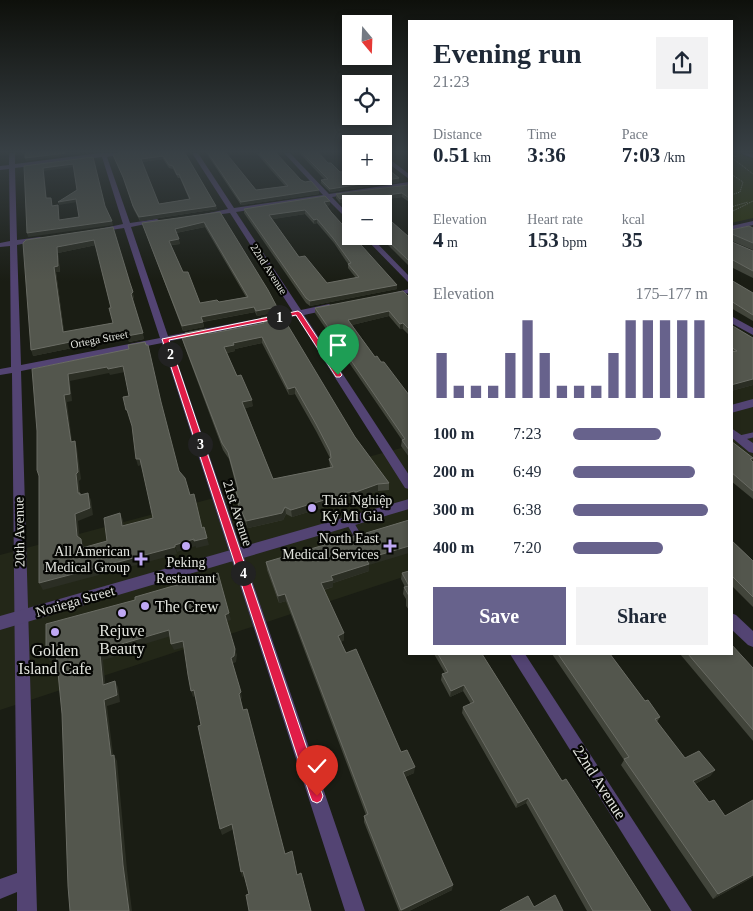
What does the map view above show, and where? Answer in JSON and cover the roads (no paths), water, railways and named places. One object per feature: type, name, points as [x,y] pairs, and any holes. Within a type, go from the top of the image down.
[{"type":"street","name":"20th Avenue","points":[[13,196],[27,911]]},
{"type":"street","name":"21st Avenue","points":[[118,196],[355,911]]},
{"type":"street","name":"22nd Avenue","points":[[223,196],[408,483]]},
{"type":"street","points":[[328,196],[342,211]]},
{"type":"street","points":[[195,216],[331,196]]},
{"type":"street","points":[[89,231],[167,220]]},
{"type":"street","points":[[733,228],[753,224]]},
{"type":"street","points":[[0,245],[52,237]]},
{"type":"street","points":[[375,245],[408,280]]},
{"type":"street","points":[[378,297],[408,291]]},
{"type":"street","name":"Ortega Street","points":[[0,372],[340,305]]},
{"type":"street","points":[[733,320],[753,332]]},
{"type":"street","points":[[733,408],[753,403]]},
{"type":"street","points":[[736,435],[753,449]]},
{"type":"street","name":"Noriega Street","points":[[0,623],[408,504]]},
{"type":"street","points":[[733,621],[753,641]]},
{"type":"street","name":"22nd Avenue","points":[[518,655],[682,911]]},
{"type":"street","points":[[0,889],[26,879]]},
{"type":"lane","points":[[736,435],[753,435]]},
{"type":"lane","points":[[349,521],[363,545]]},
{"type":"place","name":"Thái Nghiệp Ký Mì Gia","points":[[312,508]]},
{"type":"place","name":"Peking Restaurant","points":[[186,546]]},
{"type":"place","name":"North East Medical Services","points":[[390,546]]},
{"type":"place","name":"All American Medical Group","points":[[141,559]]},
{"type":"place","name":"The Crew","points":[[145,606]]},
{"type":"place","name":"Rejuve Beauty","points":[[122,613]]},
{"type":"place","name":"Golden Island Cafe","points":[[55,632]]}]
